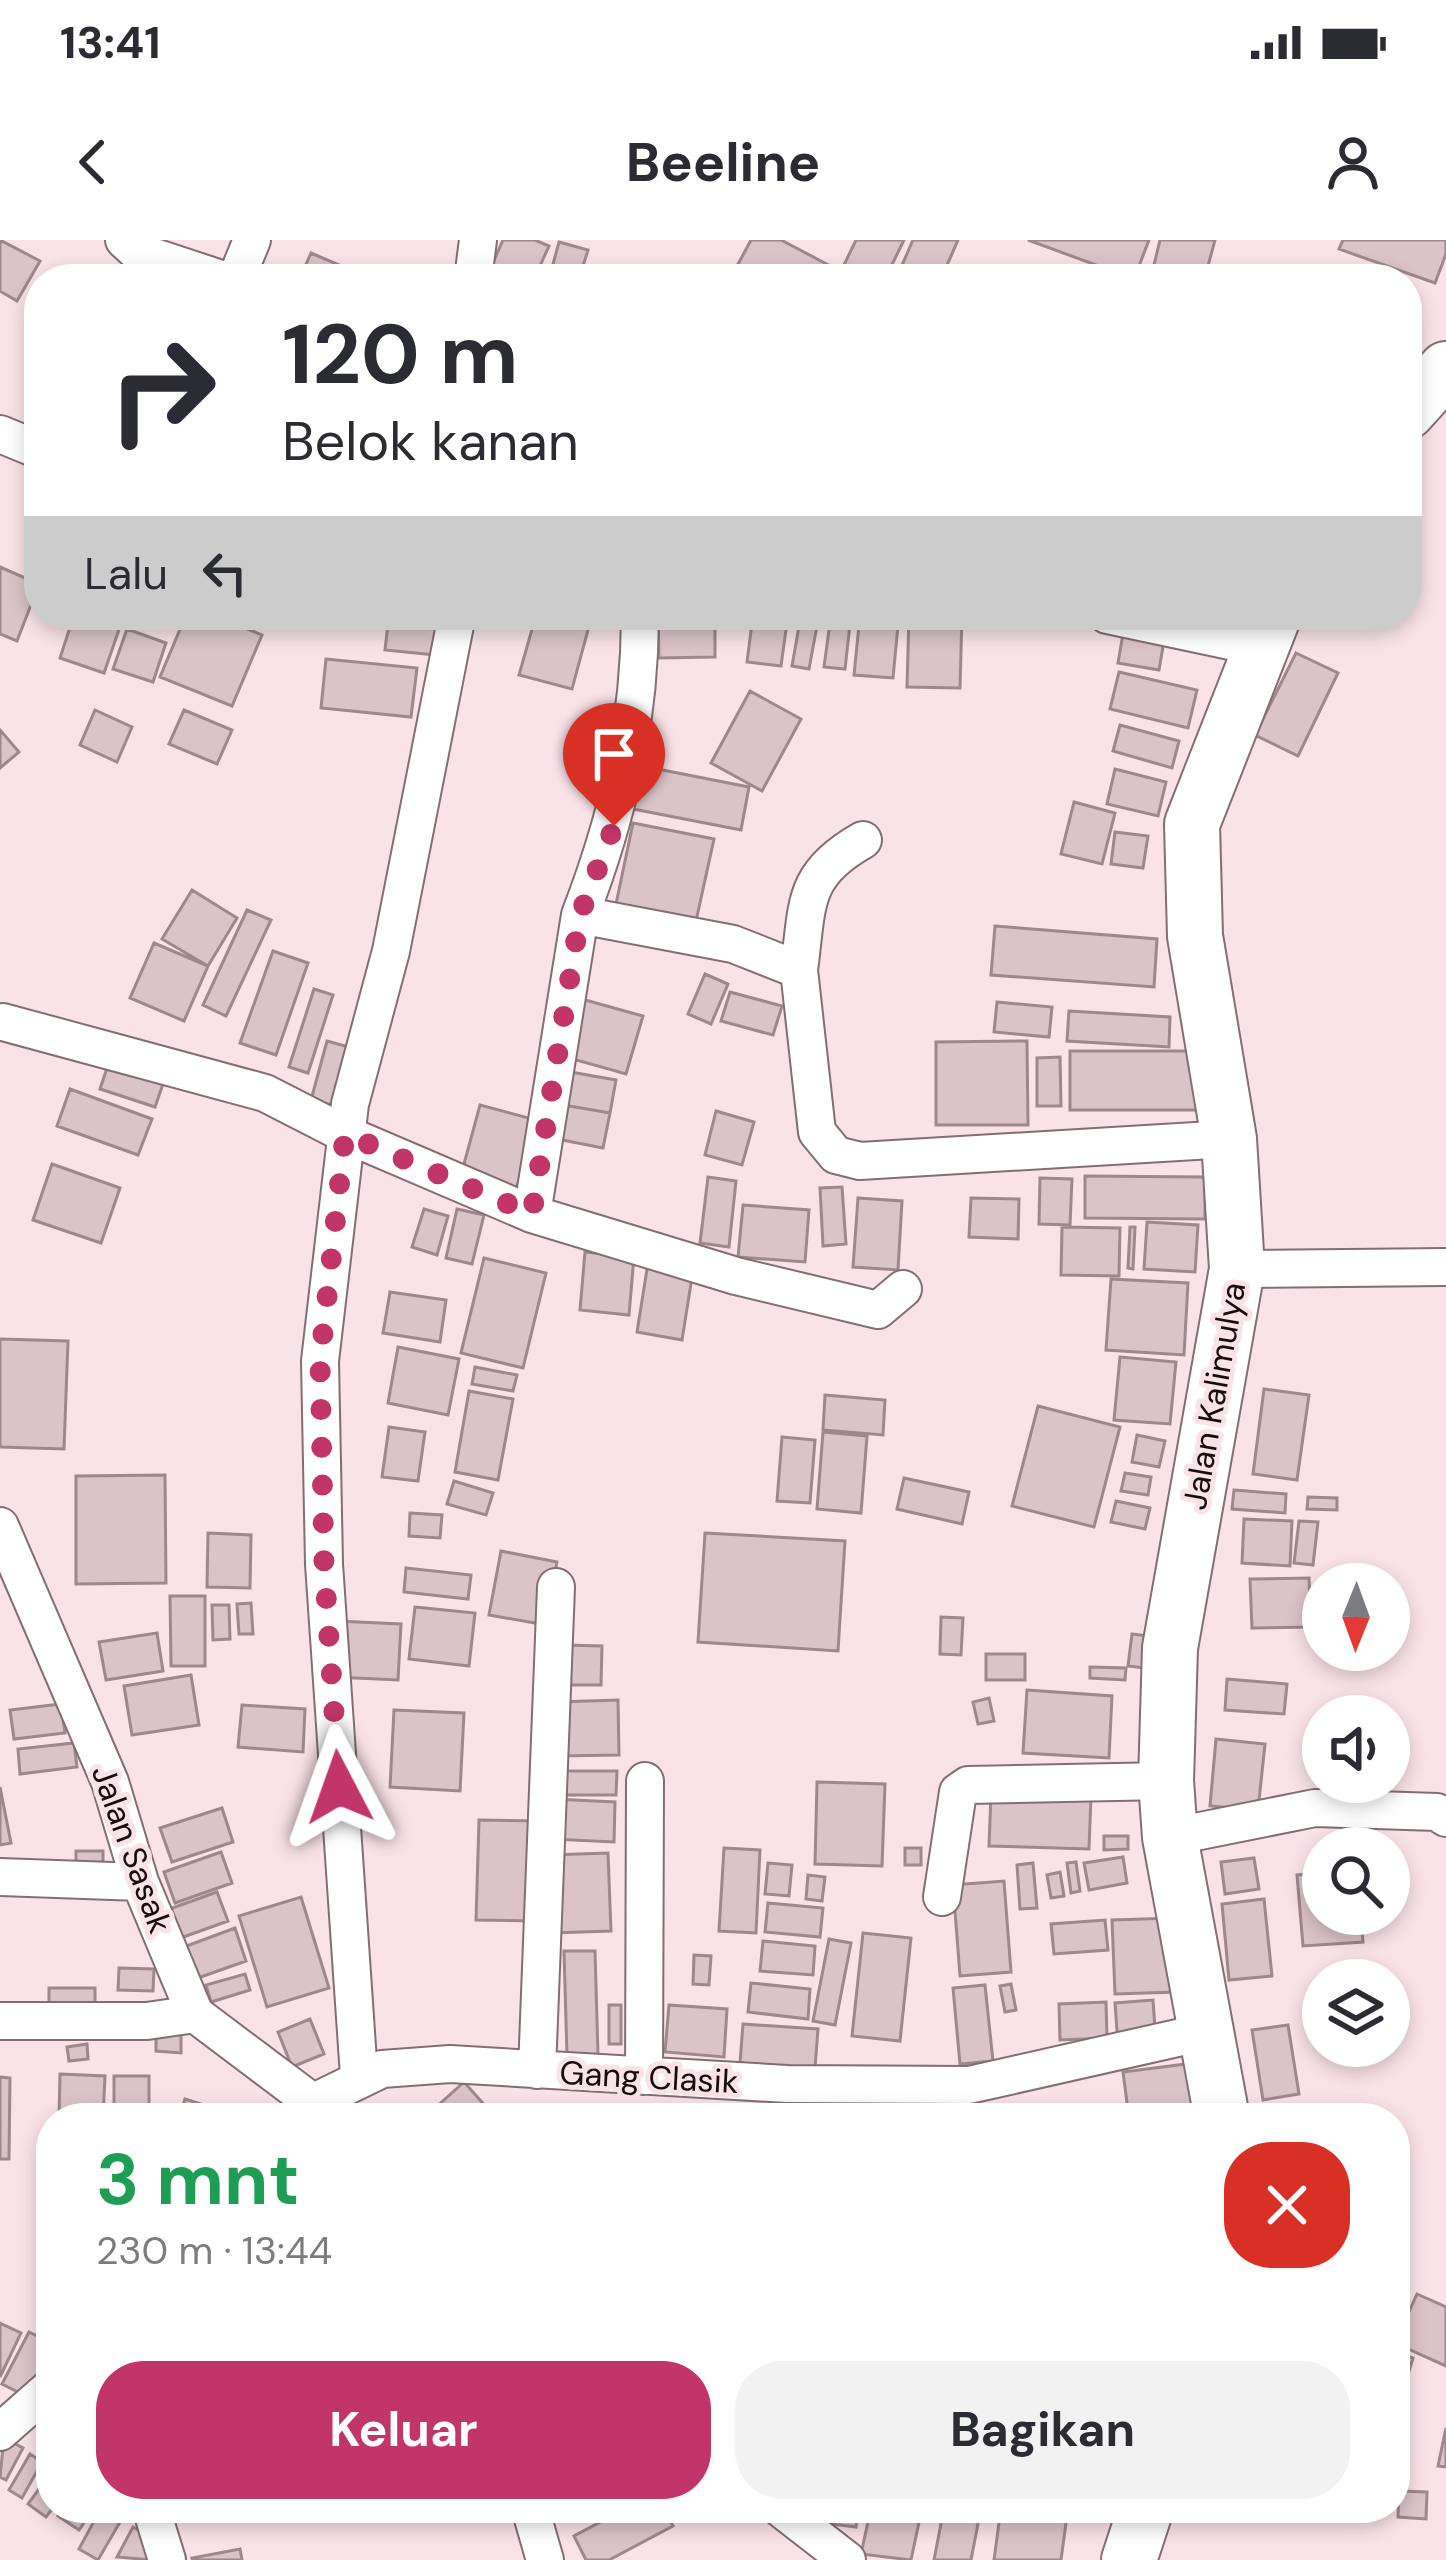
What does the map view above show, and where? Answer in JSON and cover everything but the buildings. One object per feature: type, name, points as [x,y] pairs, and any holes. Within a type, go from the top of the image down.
[{"type":"street","points":[[124,240],[136,251],[175,264]]},
{"type":"street","points":[[1422,395],[1446,369]]},
{"type":"street","points":[[359,2076],[326,1586],[320,1361],[345,1134],[391,951],[455,630]]},
{"type":"street","points":[[532,1214],[580,915],[614,826],[633,725],[639,630]]},
{"type":"street","name":"Jalan Kalimulya","points":[[1219,2103],[1170,1837],[1166,1781],[1170,1648],[1237,1268],[1229,1139],[1195,936],[1192,824],[1266,631]]},
{"type":"street","points":[[863,840],[826,861],[814,883],[799,970],[817,1132],[836,1155],[860,1161],[1229,1139]]},
{"type":"street","points":[[580,915],[733,944],[799,970]]},
{"type":"street","points":[[1,1024],[265,1094],[345,1134],[532,1214],[736,1276],[878,1310],[903,1289]]},
{"type":"street","points":[[1237,1268],[1446,1267]]},
{"type":"street","name":"Jalan Sasak","points":[[0,1527],[110,1782],[140,1882],[195,2014]]},
{"type":"street","points":[[537,2070],[556,1587]]},
{"type":"street","points":[[644,2076],[646,1780]]},
{"type":"street","points":[[942,1897],[958,1792],[968,1785],[1166,1781]]},
{"type":"street","points":[[1170,1837],[1315,1808],[1438,1812],[1446,1818]]},
{"type":"street","points":[[0,1877],[140,1882]]},
{"type":"street","points":[[0,2021],[147,2021],[195,2014],[303,2103]]},
{"type":"street","name":"Gang Clasik","points":[[327,2103],[359,2076],[450,2064],[787,2084],[969,2084],[1204,2032]]},
{"type":"street","points":[[156,2523],[167,2560]]},
{"type":"street","points":[[534,2523],[545,2560]]},
{"type":"street","points":[[800,2523],[848,2560]]},
{"type":"street","points":[[1130,2560],[1141,2523]]},
{"type":"route","points":[[339,1787],[324,1564],[320,1361],[345,1134],[532,1214],[580,915],[614,826]]}]
